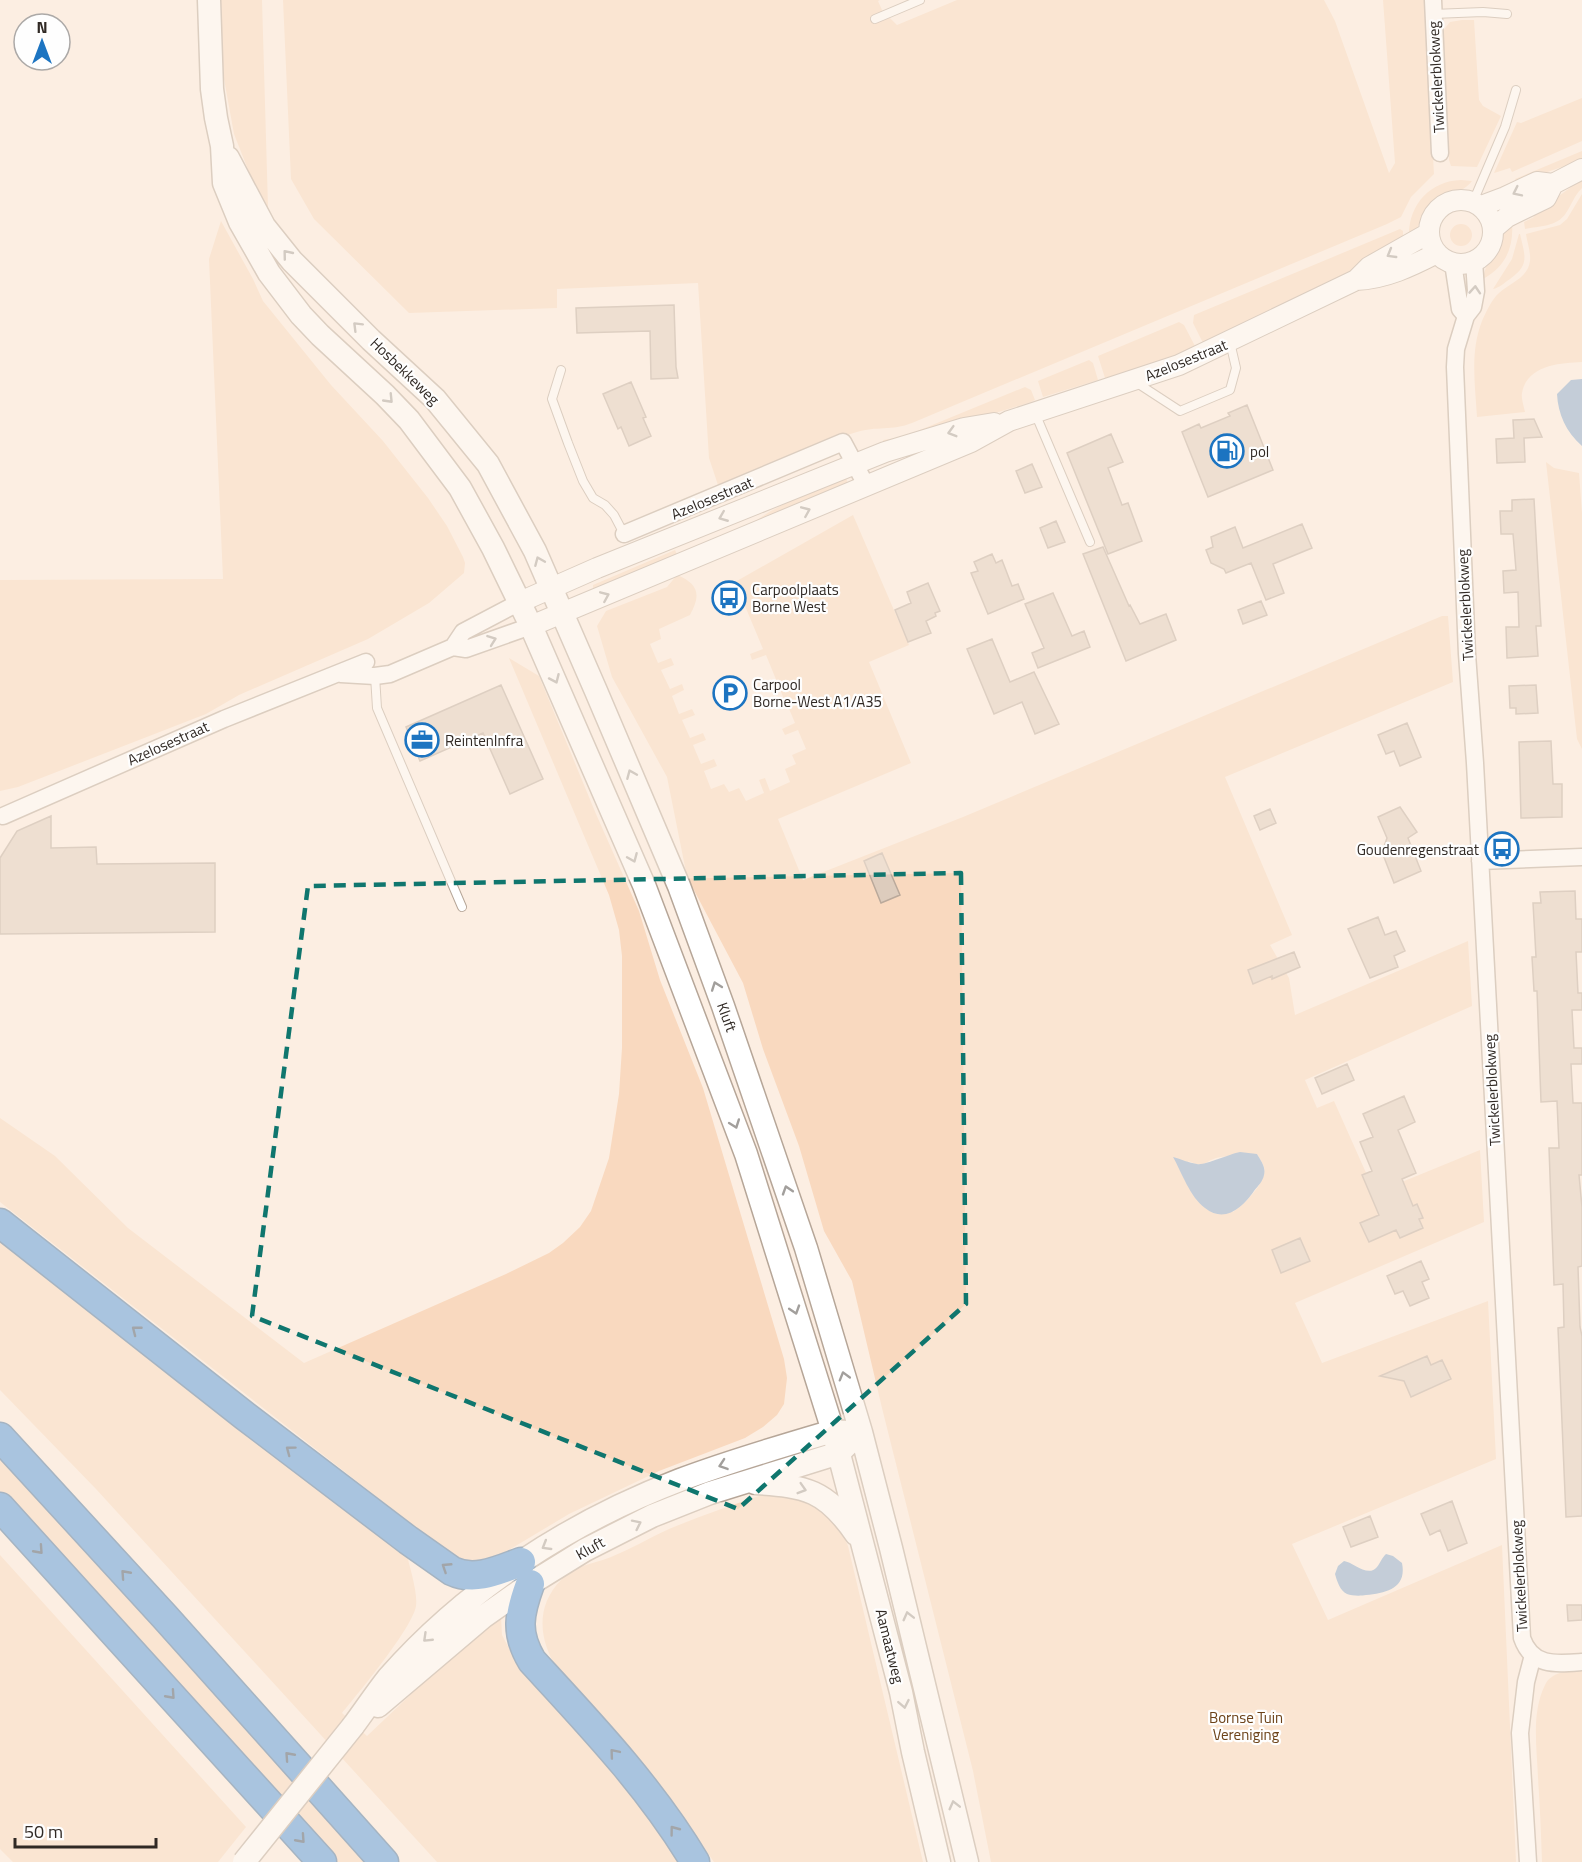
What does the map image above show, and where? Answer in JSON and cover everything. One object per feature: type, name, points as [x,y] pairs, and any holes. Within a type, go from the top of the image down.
[{"type":"highway","points":[[0,1223],[245,1416],[452,1571],[460,1575],[525,1573],[520,1626],[524,1647],[532,1661],[622,1764],[683,1842],[695,1862]]},
{"type":"highway","points":[[0,1437],[157,1608],[384,1862]]},
{"type":"highway","points":[[0,1507],[322,1862]]},
{"type":"main road","name":"Hosbekkeweg","points":[[209,0],[212,89],[222,146],[224,183],[240,222],[269,273],[320,335],[385,395],[433,449],[460,488],[493,548],[531,626]]},
{"type":"main road","name":"Hosbekkeweg","points":[[222,146],[264,226],[292,261],[371,340],[435,399],[488,464],[525,531],[562,614]]},
{"type":"main road","name":"Kluft","points":[[562,614],[679,886],[723,1006],[806,1248],[861,1432]]},
{"type":"main road","name":"Kluft","points":[[531,626],[644,885],[715,1069],[746,1154],[832,1431]]},
{"type":"main road","name":"Kluft","points":[[244,1862],[353,1726],[413,1678],[483,1617],[525,1573],[585,1524],[635,1498],[729,1463],[832,1431],[861,1432]]},
{"type":"main road","name":"Aamaatweg","points":[[832,1431],[902,1692],[913,1752],[939,1862]]},
{"type":"main road","name":"Kluft","points":[[525,1573],[585,1550],[641,1521],[675,1507],[744,1482],[839,1453],[861,1432]]},
{"type":"main road","name":"Aamaatweg","points":[[861,1432],[968,1862]]},
{"type":"main road","points":[[744,1482],[795,1487],[827,1500],[843,1516],[863,1545]]},
{"type":"street","name":"Twickelerblokweg","points":[[1433,7],[1440,153]]},
{"type":"street","points":[[1477,204],[1491,218],[1494,228],[1491,246],[1485,254],[1474,261],[1463,264],[1445,258],[1433,248],[1429,233],[1431,221],[1442,206],[1460,199],[1477,204],[1505,198],[1537,182],[1552,184],[1582,169]]},
{"type":"street","points":[[1494,228],[1507,217],[1546,198],[1552,184]]},
{"type":"street","name":"Azelosestraat","points":[[3,816],[224,719],[334,674],[371,669],[390,674],[453,647],[466,649],[531,626],[971,442],[1009,421],[1179,365],[1356,280],[1369,267],[1429,233]]},
{"type":"street","points":[[1445,258],[1460,309],[1466,316]]},
{"type":"street","name":"Azelosestraat","points":[[1356,280],[1373,280],[1445,258]]},
{"type":"street","name":"Twickelerblokweg","points":[[1474,261],[1476,291],[1473,308],[1466,316],[1456,349],[1455,396],[1467,654],[1475,763],[1522,1638],[1533,1655]]},
{"type":"street","name":"Azelosestraat","points":[[453,647],[463,632],[520,602],[685,532],[885,452],[964,428],[1009,421]]},
{"type":"street","name":"Azelosestraat","points":[[624,534],[843,442],[866,485]]},
{"type":"street","name":"Azelosestraat","points":[[685,532],[696,558]]},
{"type":"street","points":[[1480,861],[1582,857]]},
{"type":"street","points":[[1528,1862],[1521,1732],[1526,1682],[1533,1655],[1541,1661],[1557,1664],[1582,1662]]},
{"type":"lane","points":[[875,19],[920,0]]},
{"type":"lane","points":[[1433,7],[1507,14]]},
{"type":"lane","points":[[1477,204],[1516,90]]},
{"type":"lane","points":[[1134,381],[1180,411],[1230,390],[1236,368],[1230,342]]},
{"type":"lane","points":[[561,370],[552,399],[568,443],[583,481],[593,498],[605,505],[614,515],[624,534]]},
{"type":"lane","points":[[1034,411],[1090,542]]},
{"type":"lane","points":[[371,669],[377,708],[462,907]]},
{"type":"highlighted area","points":[[961,873],[966,1304],[738,1509],[252,1316],[308,886]]},
{"type":"green space","points":[[218,0],[262,0],[268,207],[258,195],[234,134],[220,57]]},
{"type":"green space","points":[[283,0],[880,0],[878,1],[882,10],[897,25],[957,0],[1324,0],[1335,21],[1389,173],[1395,163],[1383,0],[1424,0],[1434,174],[1411,197],[1401,217],[1387,224],[912,423],[898,427],[864,430],[840,437],[718,485],[709,458],[698,283],[557,289],[557,308],[409,313],[314,219],[291,179]]},
{"type":"green space","points":[[1474,20],[1479,100],[1483,106],[1501,116],[1477,167],[1451,166],[1449,160],[1442,32],[1450,22]]},
{"type":"green space","points":[[1582,98],[1582,141],[1512,172],[1510,168],[1494,173],[1517,122],[1521,123]]},
{"type":"green space","points":[[1582,151],[1582,160],[1533,177],[1518,185],[1515,179]]},
{"type":"green space","points":[[1582,179],[1582,188],[1562,218],[1547,225],[1525,229],[1524,222],[1534,217],[1532,213]]},
{"type":"green space","points":[[1461,180],[1472,181],[1463,189],[1435,202],[1409,237],[1412,215],[1423,197],[1440,185]]},
{"type":"green space","points":[[1582,194],[1582,362],[1546,367],[1530,376],[1522,393],[1525,412],[1477,417],[1475,356],[1478,332],[1485,314],[1496,296],[1522,276],[1529,267],[1530,254],[1526,234],[1560,225],[1567,219]]},
{"type":"green space","points":[[221,221],[263,301],[331,385],[383,441],[428,498],[447,526],[463,557],[464,573],[429,603],[368,639],[239,695],[206,714],[18,787],[0,791],[0,580],[223,579],[209,259]]},
{"type":"green space","points":[[1512,223],[1510,249],[1497,269],[1483,279],[1494,250]]},
{"type":"green space","points":[[1461,224],[1469,227],[1472,235],[1469,243],[1461,246],[1453,243],[1450,235],[1453,227]]},
{"type":"green space","points":[[1400,229],[1403,231],[1403,239],[1354,271],[1204,345],[1193,323],[1194,315]]},
{"type":"green space","points":[[1519,234],[1524,254],[1521,269],[1493,289],[1512,259]]},
{"type":"green space","points":[[1179,322],[1184,325],[1196,348],[1154,365],[1105,378],[1098,356]]},
{"type":"green space","points":[[1089,360],[1093,363],[1098,380],[1043,397],[1038,381]]},
{"type":"green space","points":[[1025,387],[1031,390],[1035,400],[886,447],[883,440],[903,437]]},
{"type":"green space","points":[[1546,462],[1554,468],[1579,473],[1582,513],[1582,749],[1577,739]]},
{"type":"green space","points":[[838,476],[846,478],[848,484],[742,530],[769,512]]},
{"type":"green space","name":"Bornse Tuin Vereniging","points":[[853,515],[909,645],[869,662],[911,763],[778,819],[803,880],[963,817],[1442,616],[1448,616],[1453,682],[1225,777],[1292,935],[1270,945],[1289,978],[1295,1015],[1468,941],[1472,1006],[1305,1080],[1317,1108],[1334,1101],[1375,1193],[1480,1150],[1484,1222],[1295,1303],[1322,1363],[1488,1301],[1496,1459],[1292,1544],[1328,1620],[1502,1545],[1516,1862],[991,1862],[973,1771],[852,1281],[824,1231],[799,1146],[763,1049],[743,983],[687,877],[667,777],[612,677],[597,626],[606,611],[667,587],[677,575],[694,586],[697,596],[690,615],[659,629],[661,639],[650,644],[658,663],[671,658],[674,665],[661,670],[670,689],[682,684],[684,690],[672,696],[679,714],[692,709],[695,715],[682,720],[690,738],[703,733],[706,740],[693,745],[701,764],[714,759],[717,766],[704,771],[711,789],[724,784],[729,792],[739,788],[746,801],[764,793],[759,780],[765,778],[770,791],[790,782],[785,769],[796,764],[792,755],[806,749],[798,730],[785,735],[782,729],[795,723],[787,704],[773,710],[771,704],[784,699],[766,655],[752,660],[750,654],[763,649],[735,582]],"holes":[[[1257,1154],[1264,1167],[1262,1179],[1249,1198],[1233,1212],[1188,1161],[1203,1164],[1221,1157]]]},
{"type":"green space","points":[[675,550],[679,559],[593,590],[593,585]]},
{"type":"green space","points":[[509,658],[539,676],[639,911],[660,980],[703,1088],[784,1359],[787,1378],[784,1404],[777,1415],[745,1438],[659,1471],[569,1514],[494,1559],[468,1562],[454,1555],[414,1526],[0,1202],[0,1118],[55,1156],[128,1228],[304,1363],[506,1274],[549,1253],[563,1243],[580,1227],[591,1211],[609,1158],[619,1094],[622,1048],[622,956],[619,930],[609,895]]},
{"type":"green space","points":[[0,1236],[406,1551],[416,1593],[413,1616],[384,1660],[342,1713],[367,1736],[463,1645],[501,1616],[502,1635],[514,1658],[534,1683],[632,1786],[690,1862],[437,1862],[96,1489],[0,1390]]},
{"type":"green space","points":[[0,1457],[367,1862],[331,1862],[0,1494]]},
{"type":"green space","points":[[765,1494],[814,1501],[836,1519],[848,1546],[923,1862],[714,1862],[658,1787],[557,1669],[551,1658],[546,1646],[542,1623],[547,1601],[566,1575],[578,1568],[618,1554],[681,1524]]},
{"type":"green space","points":[[0,1555],[246,1827],[218,1862],[13,1862],[0,1849]]},
{"type":"green space","points":[[1582,1670],[1582,1862],[1542,1862],[1536,1743],[1538,1707],[1545,1685],[1551,1677],[1566,1671]]},
{"type":"water","points":[[1582,379],[1582,446],[1571,435],[1564,422],[1557,394],[1571,380]]},
{"type":"water","points":[[1240,1152],[1257,1154],[1264,1167],[1264,1175],[1245,1203],[1226,1214],[1212,1213],[1200,1203],[1173,1157],[1200,1164]]},
{"type":"water","points":[[1386,1554],[1402,1563],[1401,1578],[1394,1588],[1362,1596],[1349,1595],[1342,1591],[1335,1574],[1338,1566],[1344,1561],[1365,1570],[1373,1570]]},
{"type":"building","points":[[674,305],[678,378],[651,379],[650,331],[577,333],[576,308]]},
{"type":"building","points":[[631,382],[646,417],[643,418],[651,436],[629,446],[621,427],[618,429],[603,394]]},
{"type":"building","name":"pol","points":[[1247,405],[1273,470],[1208,497],[1182,432],[1199,424],[1201,428],[1230,416],[1228,413]]},
{"type":"building","points":[[1534,419],[1542,437],[1524,438],[1525,462],[1497,463],[1496,439],[1514,438],[1513,420]]},
{"type":"building","points":[[1111,434],[1123,462],[1108,468],[1122,505],[1128,503],[1142,541],[1108,554],[1067,453]]},
{"type":"building","points":[[1032,464],[1042,487],[1025,493],[1016,471]]},
{"type":"building","points":[[1534,499],[1541,626],[1536,626],[1538,656],[1507,658],[1506,627],[1519,627],[1518,592],[1504,593],[1503,571],[1516,570],[1513,534],[1501,534],[1500,511],[1512,511],[1512,500]]},
{"type":"building","points":[[1056,521],[1065,542],[1048,548],[1040,528]]},
{"type":"building","points":[[1302,524],[1312,548],[1273,564],[1284,593],[1266,600],[1251,563],[1226,573],[1224,569],[1211,563],[1206,550],[1213,547],[1211,537],[1235,527],[1243,548]]},
{"type":"building","points":[[1103,547],[1129,606],[1140,624],[1166,614],[1176,640],[1126,661],[1083,554]]},
{"type":"building","points":[[992,554],[996,563],[1002,560],[1012,586],[1018,584],[1024,599],[988,614],[971,573],[978,571],[974,562]]},
{"type":"building","points":[[928,583],[940,611],[926,621],[931,633],[908,642],[895,610],[911,603],[907,592]]},
{"type":"building","points":[[1053,593],[1072,636],[1084,631],[1090,647],[1038,668],[1032,653],[1044,648],[1025,604]]},
{"type":"building","points":[[1261,601],[1267,615],[1243,624],[1238,610]]},
{"type":"building","points":[[992,639],[1010,682],[1034,672],[1059,724],[1035,734],[1022,702],[994,714],[967,649]]},
{"type":"building","points":[[501,685],[543,779],[510,794],[483,733],[420,761],[406,727]]},
{"type":"building","points":[[1536,685],[1538,713],[1516,714],[1516,708],[1510,708],[1509,686]]},
{"type":"building","points":[[1407,723],[1421,757],[1400,766],[1394,751],[1386,754],[1378,735]]},
{"type":"building","points":[[1551,741],[1553,784],[1562,784],[1562,817],[1521,818],[1519,742]]},
{"type":"building","points":[[1400,807],[1417,832],[1408,838],[1421,871],[1394,883],[1382,852],[1387,838],[1378,817]]},
{"type":"building","points":[[1270,809],[1276,823],[1260,830],[1254,816]]},
{"type":"building","points":[[51,816],[51,848],[96,847],[97,864],[215,863],[215,932],[0,934],[0,858],[17,831]]},
{"type":"building","points":[[882,853],[900,895],[881,903],[864,861]]},
{"type":"building","points":[[1575,891],[1576,919],[1582,919],[1582,952],[1576,952],[1578,993],[1582,993],[1582,1010],[1572,1010],[1574,1048],[1582,1048],[1582,1064],[1571,1064],[1573,1103],[1582,1103],[1582,1175],[1579,1175],[1582,1207],[1582,1266],[1578,1267],[1582,1336],[1582,1516],[1566,1517],[1558,1328],[1564,1327],[1563,1284],[1554,1285],[1549,1148],[1559,1148],[1557,1101],[1541,1102],[1537,991],[1534,991],[1532,957],[1536,957],[1533,903],[1541,903],[1540,892]]},
{"type":"building","points":[[1378,917],[1385,935],[1396,931],[1405,951],[1394,956],[1398,967],[1370,978],[1348,929]]},
{"type":"building","points":[[1294,952],[1300,967],[1253,984],[1248,970]]},
{"type":"building","points":[[1347,1064],[1354,1080],[1322,1094],[1315,1078]]},
{"type":"building","points":[[1404,1096],[1415,1122],[1398,1130],[1416,1173],[1402,1179],[1413,1206],[1417,1204],[1423,1218],[1419,1219],[1423,1228],[1400,1238],[1396,1230],[1369,1242],[1360,1223],[1379,1215],[1362,1175],[1372,1171],[1360,1142],[1373,1137],[1363,1114]]},
{"type":"building","points":[[1300,1238],[1310,1261],[1281,1273],[1272,1250]]},
{"type":"building","points":[[1421,1261],[1429,1279],[1422,1282],[1429,1298],[1410,1306],[1403,1291],[1395,1294],[1387,1276]]},
{"type":"building","points":[[1427,1356],[1431,1365],[1442,1360],[1451,1379],[1411,1397],[1404,1381],[1380,1376]]},
{"type":"building","points":[[1452,1501],[1467,1543],[1448,1551],[1440,1530],[1430,1535],[1421,1514]]},
{"type":"building","points":[[1370,1516],[1378,1537],[1351,1547],[1343,1527]]},
{"type":"building","points":[[1567,1605],[1582,1605],[1582,1620],[1568,1621]]},
{"type":"place","name":"pol","points":[[1227,451]]},
{"type":"place","name":"Carpoolplaats Borne West","points":[[729,598]]},
{"type":"place","name":"Carpool Borne-West A1/A35","points":[[730,693]]},
{"type":"place","name":"ReintenInfra","points":[[422,740]]},
{"type":"place","name":"Goudenregenstraat","points":[[1502,849]]}]
